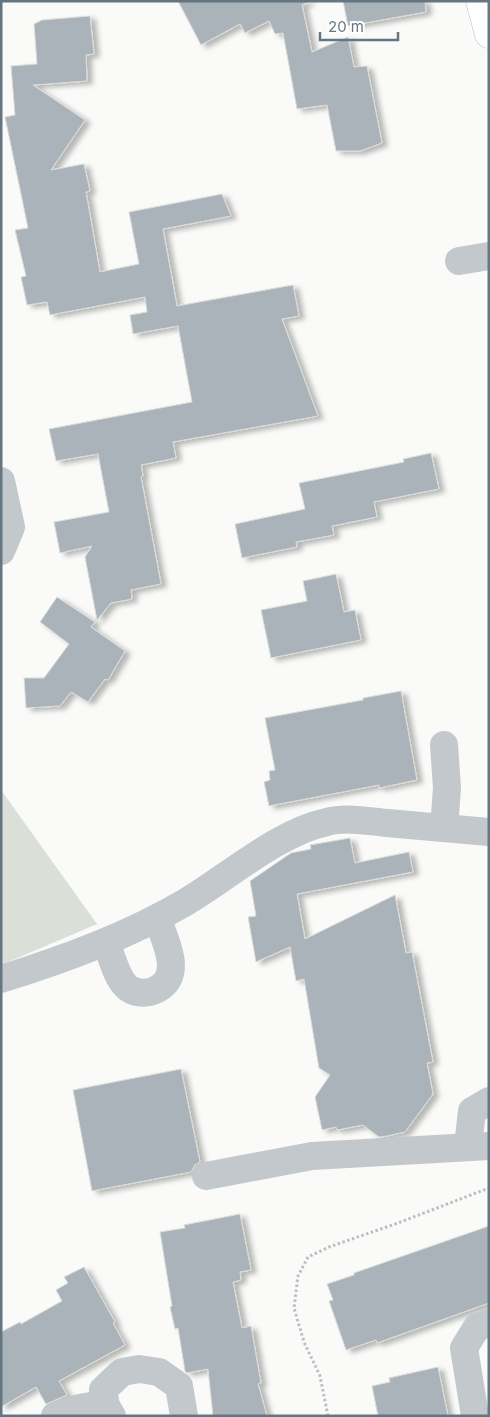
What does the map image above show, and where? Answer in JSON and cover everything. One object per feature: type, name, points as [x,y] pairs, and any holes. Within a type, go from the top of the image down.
[{"type":"main road","points":[[480,1],[489,34]]},
{"type":"street","points":[[459,261],[489,256]]},
{"type":"street","points":[[1,481],[11,527],[1,551]]},
{"type":"street","points":[[444,745],[447,788],[444,828]]},
{"type":"street","points":[[1,979],[38,968],[106,942],[157,918],[279,842],[305,828],[328,821],[355,820],[489,832]]},
{"type":"street","points":[[106,942],[121,981],[128,989],[138,992],[150,992],[163,986],[170,978],[172,963],[157,918]]},
{"type":"street","points":[[206,1176],[312,1156],[478,1146],[472,1111],[489,1101]]},
{"type":"street","points":[[475,1416],[464,1348],[477,1327],[489,1323]]},
{"type":"street","points":[[109,1411],[103,1390],[122,1372],[139,1369],[159,1372],[179,1386],[184,1416]]},
{"type":"street","points":[[55,1416],[74,1408],[90,1405],[109,1411]]},
{"type":"path","points":[[328,1416],[320,1376],[304,1342],[294,1308],[298,1276],[308,1258],[329,1247],[489,1188]]},
{"type":"shaded area","points":[[1,790],[97,924],[1,965]]},
{"type":"building","points":[[178,1],[310,1],[302,5],[312,52],[348,37],[354,67],[367,66],[382,143],[360,151],[336,151],[327,105],[297,109],[283,33],[275,34],[269,21],[245,33],[240,24],[201,45]]},
{"type":"building","points":[[343,1],[425,1],[426,12],[348,26]]},
{"type":"building","points":[[90,16],[94,54],[86,55],[87,81],[33,85],[85,120],[51,170],[84,164],[90,191],[86,192],[100,272],[139,264],[129,212],[222,194],[231,216],[163,229],[177,306],[293,285],[299,316],[282,319],[318,416],[173,442],[176,458],[141,465],[143,476],[141,477],[161,584],[131,590],[132,599],[111,603],[97,620],[85,557],[92,546],[60,553],[54,522],[109,512],[98,454],[56,461],[49,429],[192,402],[178,326],[133,334],[130,315],[147,312],[145,297],[50,315],[47,302],[27,305],[21,277],[26,276],[15,230],[28,228],[5,117],[15,115],[11,66],[37,64],[34,24],[42,20]]},
{"type":"building","points":[[431,453],[439,489],[374,502],[377,517],[332,526],[334,535],[296,542],[297,547],[242,558],[235,524],[305,509],[299,483],[404,462],[403,459]]},
{"type":"building","points":[[336,574],[344,612],[355,610],[361,640],[271,658],[261,610],[307,601],[303,581]]},
{"type":"building","points":[[57,597],[95,622],[91,627],[125,651],[108,680],[105,679],[88,702],[71,692],[60,706],[26,708],[24,678],[44,678],[69,644],[40,622]]},
{"type":"building","points":[[401,691],[417,780],[379,788],[379,785],[269,806],[264,782],[270,780],[269,771],[275,770],[265,718]]},
{"type":"building","points":[[350,838],[355,863],[409,852],[413,872],[297,894],[305,939],[395,895],[406,953],[412,952],[433,1062],[427,1063],[433,1094],[405,1132],[379,1137],[363,1125],[337,1130],[336,1127],[322,1130],[315,1097],[330,1075],[319,1068],[304,979],[296,981],[290,947],[256,962],[248,917],[256,916],[250,881],[291,853],[311,849],[310,845]]},
{"type":"building","points":[[181,1069],[200,1162],[195,1165],[191,1172],[92,1191],[73,1090]]},
{"type":"building","points":[[240,1214],[251,1270],[240,1272],[241,1280],[233,1282],[242,1328],[251,1326],[261,1383],[258,1384],[267,1416],[213,1416],[208,1369],[187,1373],[185,1371],[178,1328],[175,1329],[170,1307],[172,1306],[160,1232],[185,1228],[184,1225]]},
{"type":"building","points":[[489,1226],[489,1303],[377,1343],[376,1340],[346,1350],[329,1301],[333,1300],[327,1284]]},
{"type":"building","points":[[84,1267],[115,1322],[113,1323],[125,1345],[59,1381],[67,1395],[46,1404],[36,1387],[1,1407],[1,1332],[20,1322],[21,1324],[62,1301],[56,1290],[68,1283],[64,1277]]},
{"type":"building","points":[[438,1367],[448,1416],[378,1416],[372,1386],[390,1382],[389,1378]]}]
